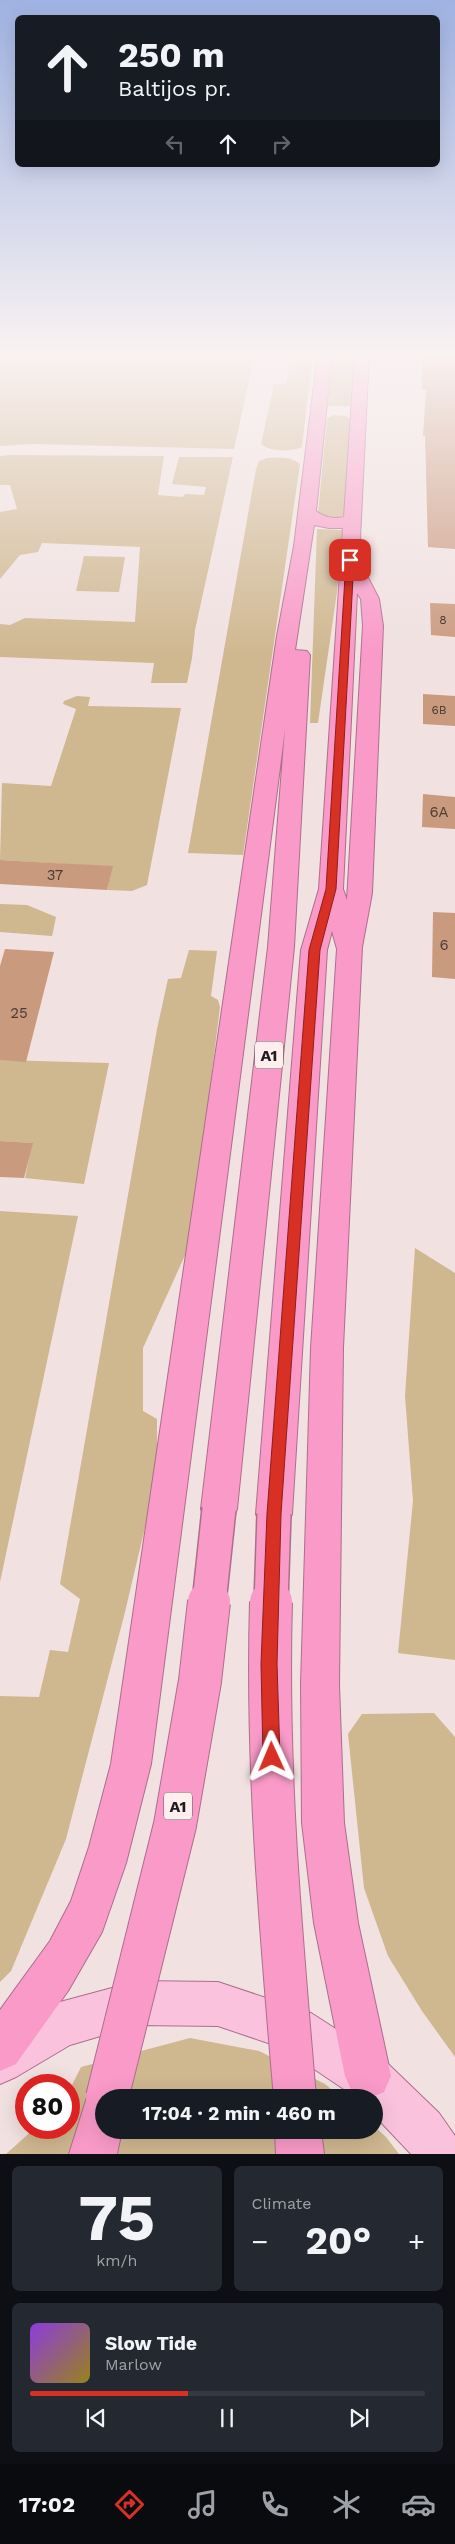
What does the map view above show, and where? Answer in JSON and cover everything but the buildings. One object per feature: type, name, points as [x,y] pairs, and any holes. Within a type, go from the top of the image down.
[{"type":"highway","name":"A1","points":[[109,2089],[174,1825],[200,1680],[281,947],[299,687],[301,639],[296,599],[308,514],[313,454]]},
{"type":"highway","name":"A1","points":[[294,2089],[275,1867],[269,1664],[274,1514],[314,950],[331,889],[353,520],[348,454]]},
{"type":"highway","points":[[308,514],[319,522],[331,524],[353,520]]},
{"type":"highway","points":[[350,560],[370,599],[373,626],[360,894],[350,948],[327,1348],[320,1684],[323,1823],[336,1923],[368,2076]]},
{"type":"highway","points":[[0,2048],[63,1961],[95,1898],[115,1831],[131,1764],[286,636],[296,599]]},
{"type":"highway","points":[[331,889],[350,948]]},
{"type":"highway","points":[[93,2154],[97,2139]]},
{"type":"highway","points":[[299,2139],[300,2154]]},
{"type":"main road","points":[[0,2061],[60,2025],[138,2003],[218,2004],[295,2028],[368,2076],[439,2145]]},
{"type":"shaded area","points":[[324,454],[348,454],[344,514],[335,519],[318,514]]},
{"type":"shaded area","points":[[0,456],[164,456],[158,495],[183,497],[185,494],[204,495],[206,487],[172,484],[179,457],[233,457],[195,630],[187,683],[151,683],[154,663],[0,657],[0,624],[10,625],[25,618],[135,622],[140,547],[42,543],[38,552],[20,555],[0,579],[0,512],[17,509],[10,485],[0,485]]},
{"type":"shaded area","points":[[267,458],[289,459],[300,464],[243,855],[188,853],[256,469],[259,461]]},
{"type":"shaded area","points":[[317,529],[343,530],[337,592],[318,723],[310,723]]},
{"type":"shaded area","points":[[84,556],[125,557],[119,592],[76,591]]},
{"type":"shaded area","points":[[77,696],[90,697],[88,706],[181,708],[147,885],[132,891],[107,890],[112,867],[0,860],[2,783],[51,786],[76,709],[63,704],[64,701]]},
{"type":"shaded area","points":[[0,904],[27,905],[56,917],[52,936],[0,932]]},
{"type":"shaded area","points":[[189,950],[217,951],[211,996],[218,1000],[220,1007],[191,1242],[143,1348],[143,1411],[157,1419],[157,1477],[124,1616],[66,1839],[11,1971],[0,1982],[0,1696],[39,1697],[50,1650],[68,1652],[80,1599],[60,1584],[157,1029],[168,979],[181,978]]},
{"type":"shaded area","points":[[0,1060],[109,1063],[84,1184],[25,1178],[32,1143],[0,1141]]},
{"type":"shaded area","points":[[0,1211],[78,1216],[0,1582]]},
{"type":"shaded area","points":[[415,1248],[455,1273],[455,1660],[398,1653],[413,1501],[405,1396]]},
{"type":"shaded area","points":[[434,1713],[455,1737],[455,2057],[422,2011],[388,1956],[364,1888],[348,1734],[362,1714]]},
{"type":"shaded area","points":[[190,2038],[259,2051],[325,2084],[331,2089],[95,2089],[95,2139],[383,2139],[383,2134],[399,2154],[6,2154],[23,2139],[80,2139],[80,2074],[78,2074],[81,2067]]},
{"type":"route","points":[[272,1757],[269,1664],[274,1514],[314,950],[331,889],[350,560]]}]
